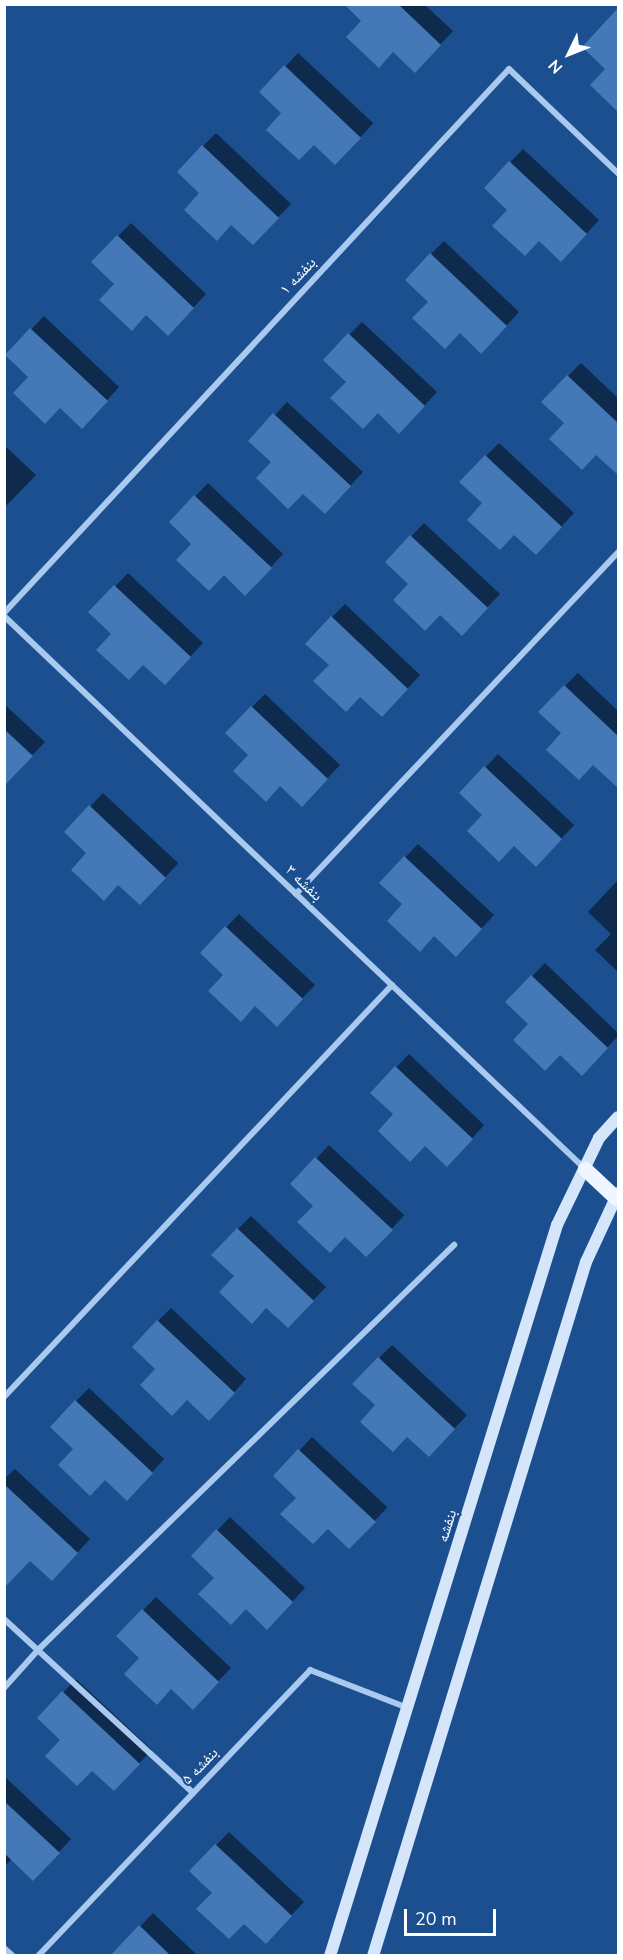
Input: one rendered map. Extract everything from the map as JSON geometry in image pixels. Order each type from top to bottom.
[{"type":"main road","points":[[585,1169],[617,1196]]},
{"type":"street","name":"بنفشه ۱","points":[[4,614],[509,69],[618,173]]},
{"type":"street","points":[[296,894],[618,552]]},
{"type":"street","name":"بنفشه ۳","points":[[4,614],[585,1169]]},
{"type":"street","points":[[4,1397],[392,985]]},
{"type":"street","name":"بنفشه","points":[[330,1956],[557,1225],[599,1138],[618,1117]]},
{"type":"street","points":[[373,1956],[586,1262],[617,1196]]},
{"type":"street","points":[[4,1688],[38,1650],[454,1245]]},
{"type":"street","points":[[4,1619],[193,1793]]},
{"type":"street","name":"بنفشه ۵","points":[[38,1956],[310,1670],[408,1708]]},
{"type":"street","points":[[4,1948],[13,1956]]},
{"type":"building","points":[[344,4],[398,4],[441,45],[415,73],[393,52],[379,68],[346,37],[361,21]]},
{"type":"building","points":[[618,8],[618,112],[590,85],[605,69],[582,47]]},
{"type":"building","points":[[284,65],[361,138],[335,165],[314,145],[299,160],[266,130],[281,113],[259,92]]},
{"type":"building","points":[[202,145],[279,218],[253,245],[231,225],[217,241],[184,210],[199,193],[177,172]]},
{"type":"building","points":[[509,161],[587,234],[561,262],[539,241],[525,256],[492,226],[507,210],[484,188]]},
{"type":"building","points":[[117,235],[194,308],[168,336],[146,315],[132,331],[99,300],[114,284],[91,262]]},
{"type":"building","points":[[430,253],[507,326],[481,354],[460,333],[445,349],[412,318],[428,302],[405,280]]},
{"type":"building","points":[[30,328],[108,401],[82,429],[60,408],[45,424],[13,393],[28,377],[5,355]]},
{"type":"building","points":[[348,333],[425,406],[399,434],[378,413],[363,429],[330,398],[346,382],[323,360]]},
{"type":"building","points":[[567,375],[618,423],[618,475],[596,455],[582,470],[549,439],[564,423],[541,402]]},
{"type":"building","points":[[273,413],[351,486],[325,514],[303,494],[288,509],[256,478],[271,462],[248,441]]},
{"type":"building","points":[[485,455],[562,527],[536,555],[514,535],[500,550],[467,520],[482,503],[459,482]]},
{"type":"building","points":[[194,495],[272,568],[245,596],[224,575],[209,591],[176,560],[191,544],[169,522]]},
{"type":"building","points":[[410,535],[488,608],[462,636],[440,615],[425,631],[393,600],[408,584],[385,562]]},
{"type":"building","points":[[114,585],[191,657],[165,685],[143,665],[129,680],[96,650],[111,634],[88,612]]},
{"type":"building","points":[[331,616],[408,689],[382,717],[360,697],[346,712],[313,681],[329,665],[305,644]]},
{"type":"building","points":[[564,685],[618,736],[618,788],[593,765],[579,780],[546,750],[561,733],[538,712]]},
{"type":"building","points":[[251,706],[328,779],[302,807],[280,786],[266,802],[233,771],[248,755],[225,733]]},
{"type":"building","points":[[4,729],[33,756],[4,786]]},
{"type":"building","points":[[484,766],[562,839],[536,867],[514,846],[499,862],[467,831],[482,815],[459,793]]},
{"type":"building","points":[[89,805],[166,878],[140,905],[118,885],[104,901],[71,870],[86,853],[64,832]]},
{"type":"building","points":[[404,856],[482,929],[456,957],[434,936],[420,952],[387,921],[402,904],[379,883]]},
{"type":"building","points":[[225,926],[303,999],[277,1027],[255,1006],[241,1022],[208,991],[223,975],[200,953]]},
{"type":"building","points":[[531,975],[608,1048],[582,1076],[560,1055],[545,1071],[513,1040],[528,1024],[505,1002]]},
{"type":"building","points":[[395,1066],[473,1139],[447,1167],[425,1146],[410,1162],[378,1131],[393,1114],[370,1093]]},
{"type":"building","points":[[315,1157],[393,1230],[366,1257],[345,1237],[330,1253],[297,1222],[313,1206],[290,1184]]},
{"type":"building","points":[[237,1228],[314,1301],[288,1328],[266,1308],[252,1324],[219,1292],[234,1276],[211,1255]]},
{"type":"building","points":[[157,1320],[235,1393],[209,1421],[187,1400],[172,1416],[140,1385],[155,1369],[132,1347]]},
{"type":"building","points":[[378,1357],[455,1429],[429,1457],[407,1437],[393,1452],[360,1422],[375,1405],[352,1384]]},
{"type":"building","points":[[75,1400],[153,1473],[127,1501],[105,1480],[90,1496],[58,1465],[73,1449],[50,1427]]},
{"type":"building","points":[[298,1449],[376,1522],[349,1549],[328,1529],[313,1544],[280,1514],[296,1498],[273,1476]]},
{"type":"building","points":[[4,1484],[78,1553],[52,1581],[30,1561],[4,1588]]},
{"type":"building","points":[[216,1529],[293,1602],[267,1630],[246,1609],[231,1625],[198,1594],[214,1578],[191,1556]]},
{"type":"building","points":[[142,1609],[219,1682],[193,1710],[171,1689],[157,1705],[124,1674],[139,1658],[116,1636]]},
{"type":"building","points":[[62,1691],[140,1764],[114,1791],[92,1771],[77,1786],[45,1756],[60,1740],[37,1718]]},
{"type":"building","points":[[4,1801],[60,1853],[33,1881],[4,1853]]},
{"type":"building","points":[[215,1844],[292,1916],[266,1944],[244,1924],[229,1939],[196,1909],[212,1893],[189,1871]]},
{"type":"building","points":[[139,1925],[171,1956],[110,1956]]}]
